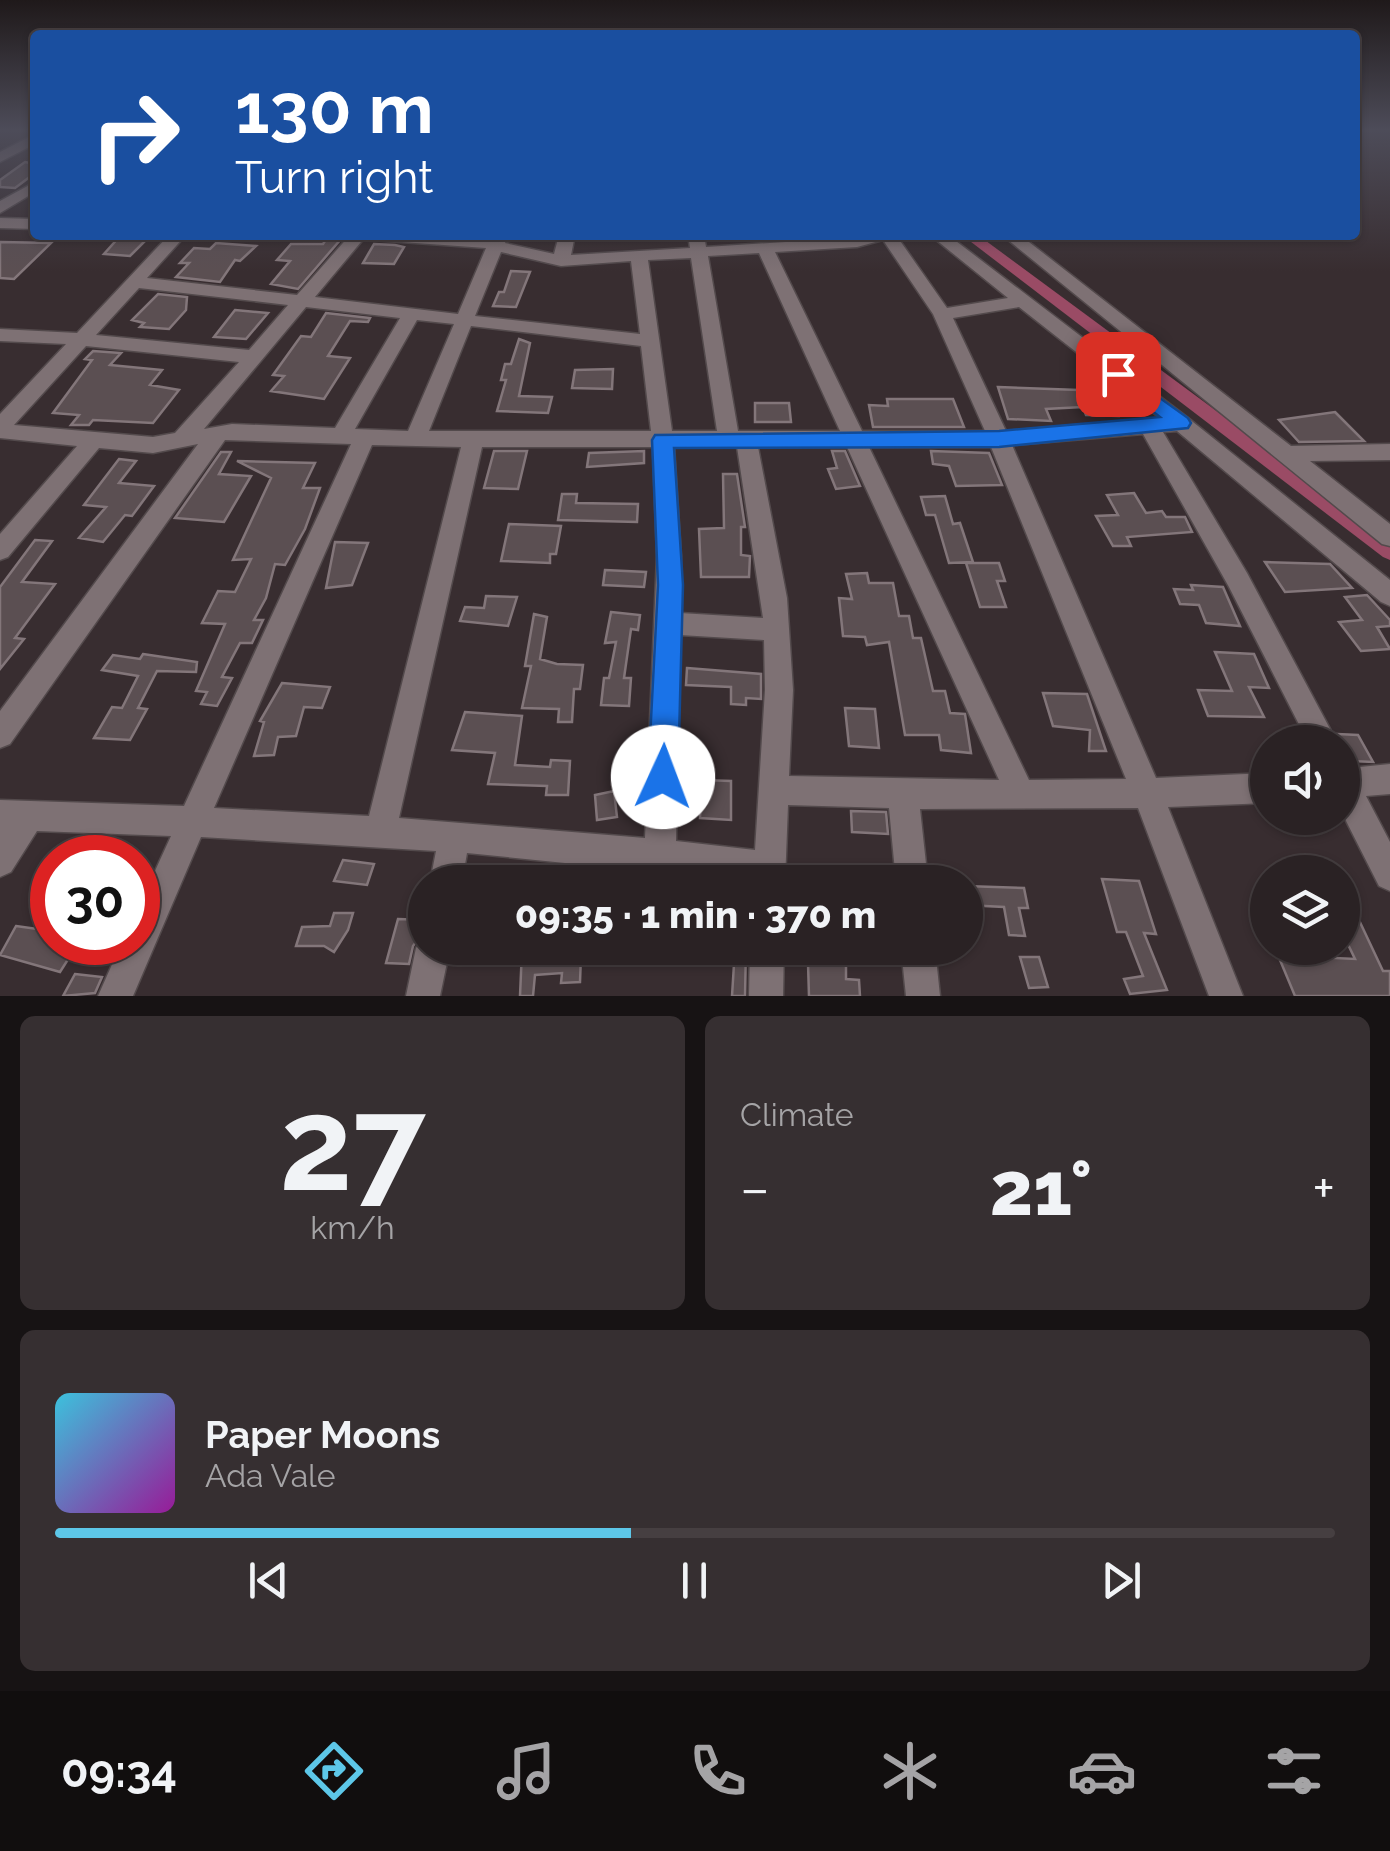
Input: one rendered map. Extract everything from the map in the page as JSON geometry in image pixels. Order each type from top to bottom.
[{"type":"street","points":[[0,208],[30,189]]},
{"type":"street","points":[[0,223],[30,224]]},
{"type":"street","points":[[173,240],[8,410],[0,429],[140,445],[218,432],[473,440],[999,439],[1180,423]]},
{"type":"street","points":[[180,441],[355,240]]},
{"type":"street","points":[[415,439],[499,240],[561,261],[639,257],[698,244],[865,240]]},
{"type":"street","points":[[561,261],[566,240]]},
{"type":"street","points":[[890,240],[942,314],[999,439],[1148,795],[1226,996]]},
{"type":"street","points":[[944,240],[1180,423],[1390,595]]},
{"type":"street","points":[[1016,240],[1390,537]]},
{"type":"street","points":[[698,244],[737,440],[775,598],[771,865]]},
{"type":"street","points":[[758,244],[856,437],[1021,796]]},
{"type":"street","points":[[639,257],[663,440],[670,623],[660,854]]},
{"type":"street","points":[[133,282],[647,341]]},
{"type":"street","points":[[942,314],[1023,302]]},
{"type":"street","points":[[115,996],[354,435],[411,314]]},
{"type":"street","points":[[0,335],[252,357]]},
{"type":"street","points":[[1149,426],[1238,580],[1314,725]]},
{"type":"street","points":[[0,734],[218,432]]},
{"type":"street","points":[[380,833],[473,440]]},
{"type":"street","points":[[0,550],[92,442]]},
{"type":"street","points":[[1286,454],[1390,452]]},
{"type":"street","points":[[670,623],[777,630]]},
{"type":"street","points":[[1360,781],[1390,778]]},
{"type":"street","points":[[774,790],[1021,796],[1250,789]]},
{"type":"street","points":[[903,795],[910,865]]},
{"type":"street","points":[[0,861],[15,816],[380,833],[660,854],[715,865]]},
{"type":"street","points":[[1360,816],[1390,874]]},
{"type":"street","points":[[449,865],[454,840]]},
{"type":"street","points":[[423,996],[429,965]]},
{"type":"street","points":[[766,996],[767,965]]},
{"type":"street","points":[[920,965],[923,996]]},
{"type":"building","points":[[29,177],[15,188],[0,187],[0,180]]},
{"type":"building","points":[[117,240],[146,240],[130,256],[104,254]]},
{"type":"building","points":[[326,240],[340,240],[298,289],[271,284],[290,261],[277,260],[291,244],[323,244]]},
{"type":"building","points":[[0,242],[51,243],[14,279],[0,278]]},
{"type":"building","points":[[216,243],[256,246],[240,261],[235,260],[220,282],[176,277],[189,263],[180,263],[194,248],[210,249]]},
{"type":"building","points":[[374,244],[404,247],[394,264],[363,263]]},
{"type":"building","points":[[511,271],[530,272],[516,307],[493,306],[499,292],[504,292]]},
{"type":"building","points":[[158,294],[187,297],[186,310],[169,329],[140,327],[144,323],[132,320]]},
{"type":"building","points":[[235,310],[268,313],[246,339],[214,337]]},
{"type":"building","points":[[326,313],[370,318],[368,322],[350,321],[328,356],[350,358],[324,399],[271,391],[284,376],[273,375],[301,336],[311,337]]},
{"type":"building","points":[[519,339],[530,343],[519,396],[552,397],[548,413],[497,411],[506,380],[501,380],[505,364],[511,364]]},
{"type":"building","points":[[93,351],[121,353],[110,365],[162,370],[150,385],[179,390],[153,423],[93,420],[89,425],[71,425],[79,415],[53,413],[92,360],[85,359]]},
{"type":"building","points":[[613,369],[612,389],[572,388],[575,370]]},
{"type":"building","points":[[998,387],[1107,391],[1118,416],[1086,415],[1083,407],[1046,409],[1051,421],[1008,419]]},
{"type":"building","points":[[887,399],[953,399],[964,427],[873,427],[869,405],[888,406]]},
{"type":"building","points":[[755,403],[789,403],[791,422],[755,422]]},
{"type":"building","points":[[1335,412],[1364,441],[1299,442],[1279,420]]},
{"type":"building","points":[[494,451],[527,451],[518,489],[484,488]]},
{"type":"building","points":[[644,451],[644,463],[587,467],[589,453]]},
{"type":"building","points":[[832,451],[845,451],[860,486],[836,489],[828,469],[837,468]]},
{"type":"building","points":[[931,451],[989,453],[1002,485],[956,486],[949,466],[933,464]]},
{"type":"building","points":[[221,452],[231,452],[219,474],[251,476],[224,522],[175,518]]},
{"type":"building","points":[[119,459],[136,461],[119,483],[154,486],[132,516],[125,515],[103,542],[79,538],[106,507],[84,505]]},
{"type":"building","points":[[237,461],[315,463],[303,488],[320,488],[305,529],[285,565],[275,564],[266,598],[254,620],[263,620],[252,643],[240,643],[222,677],[232,678],[217,706],[201,704],[207,692],[196,691],[225,624],[202,623],[218,591],[235,592],[251,559],[233,560],[271,478]]},
{"type":"building","points":[[723,474],[737,474],[745,527],[741,527],[741,555],[750,556],[749,577],[701,577],[699,529],[724,528]]},
{"type":"building","points":[[1134,493],[1146,513],[1162,511],[1166,517],[1185,517],[1192,532],[1127,537],[1131,546],[1113,546],[1096,516],[1118,515],[1107,495]]},
{"type":"building","points":[[562,494],[577,494],[576,503],[638,504],[637,522],[558,520]]},
{"type":"building","points":[[945,496],[953,524],[960,523],[973,562],[949,563],[935,515],[926,515],[921,497]]},
{"type":"building","points":[[509,524],[561,526],[556,554],[550,554],[550,563],[501,561]]},
{"type":"building","points":[[35,540],[52,541],[22,582],[55,584],[15,638],[24,639],[0,669],[0,587]]},
{"type":"building","points":[[335,542],[368,543],[352,585],[326,588]]},
{"type":"building","points":[[1265,562],[1330,564],[1352,588],[1285,592]]},
{"type":"building","points":[[966,563],[999,563],[1005,581],[997,581],[1006,607],[980,607]]},
{"type":"building","points":[[605,570],[646,572],[644,587],[603,585]]},
{"type":"building","points":[[867,573],[869,583],[893,583],[899,616],[909,616],[913,638],[921,638],[933,691],[945,691],[950,713],[965,714],[971,753],[941,750],[939,735],[905,735],[889,642],[867,645],[865,637],[843,636],[839,598],[852,599],[846,574]]},
{"type":"building","points":[[1191,585],[1223,587],[1240,626],[1206,623],[1199,605],[1180,604],[1174,589],[1193,590]]},
{"type":"building","points":[[1367,595],[1390,620],[1390,626],[1377,627],[1390,649],[1361,651],[1339,622],[1362,620],[1345,597]]},
{"type":"building","points":[[486,596],[517,597],[508,626],[460,621],[465,607],[484,608]]},
{"type":"building","points":[[611,612],[640,615],[638,630],[631,629],[624,678],[631,678],[629,706],[601,705],[604,678],[609,678],[616,642],[605,643]]},
{"type":"building","points":[[534,614],[547,617],[540,659],[583,665],[580,689],[574,689],[572,722],[558,722],[559,709],[522,708],[531,666],[525,666]]},
{"type":"building","points":[[1215,652],[1254,654],[1269,688],[1249,687],[1264,717],[1208,716],[1198,690],[1232,691]]},
{"type":"building","points":[[143,654],[197,662],[196,672],[157,671],[138,708],[147,709],[130,740],[94,738],[112,707],[122,708],[138,676],[102,670],[113,655],[140,659]]},
{"type":"building","points":[[687,668],[761,674],[761,699],[746,698],[746,705],[731,704],[731,687],[686,685]]},
{"type":"building","points":[[282,683],[330,687],[322,708],[304,707],[296,736],[278,737],[274,755],[254,756],[264,722],[260,721]]},
{"type":"building","points":[[1043,693],[1087,694],[1106,751],[1089,751],[1090,730],[1053,726]]},
{"type":"building","points":[[845,708],[875,709],[879,748],[849,746]]},
{"type":"building","points":[[465,712],[522,716],[515,765],[550,767],[551,760],[570,761],[568,795],[546,795],[547,786],[488,784],[495,753],[452,750]]},
{"type":"building","points":[[1360,739],[1373,762],[1360,761]]},
{"type":"building","points":[[702,780],[731,781],[731,820],[700,818]]},
{"type":"building","points":[[614,791],[617,817],[597,820],[595,795]]},
{"type":"building","points":[[851,811],[886,812],[888,834],[852,832]]},
{"type":"building","points":[[343,860],[374,864],[367,885],[334,881]]},
{"type":"building","points":[[1102,879],[1139,881],[1156,934],[1144,933],[1167,990],[1130,994],[1124,979],[1143,976],[1126,932],[1117,932]]},
{"type":"building","points":[[983,887],[1024,888],[1028,908],[1019,908],[1025,936],[1009,935],[1004,907],[983,906]]},
{"type":"building","points":[[334,913],[353,913],[334,952],[324,946],[296,946],[302,927],[330,926]]},
{"type":"building","points":[[398,919],[408,919],[408,964],[386,963]]},
{"type":"building","points":[[1360,922],[1383,971],[1390,971],[1390,996],[1295,996],[1282,965],[1360,965]]},
{"type":"building","points":[[16,926],[30,928],[30,964],[0,955]]},
{"type":"building","points":[[1020,957],[1039,957],[1048,987],[1029,988]]},
{"type":"building","points":[[35,965],[64,965],[60,972]]},
{"type":"building","points":[[521,965],[581,965],[580,982],[561,983],[562,973],[535,975],[533,996],[520,996]]},
{"type":"building","points":[[734,965],[746,965],[745,996],[732,996]]},
{"type":"building","points":[[808,965],[846,965],[846,979],[859,980],[860,996],[809,996]]},
{"type":"building","points":[[75,974],[102,977],[95,993],[63,996]]},
{"type":"waterway","points":[[976,240],[1390,551]]},
{"type":"route","points":[[663,777],[670,585],[663,440],[999,439],[1180,423],[1118,374]]}]
